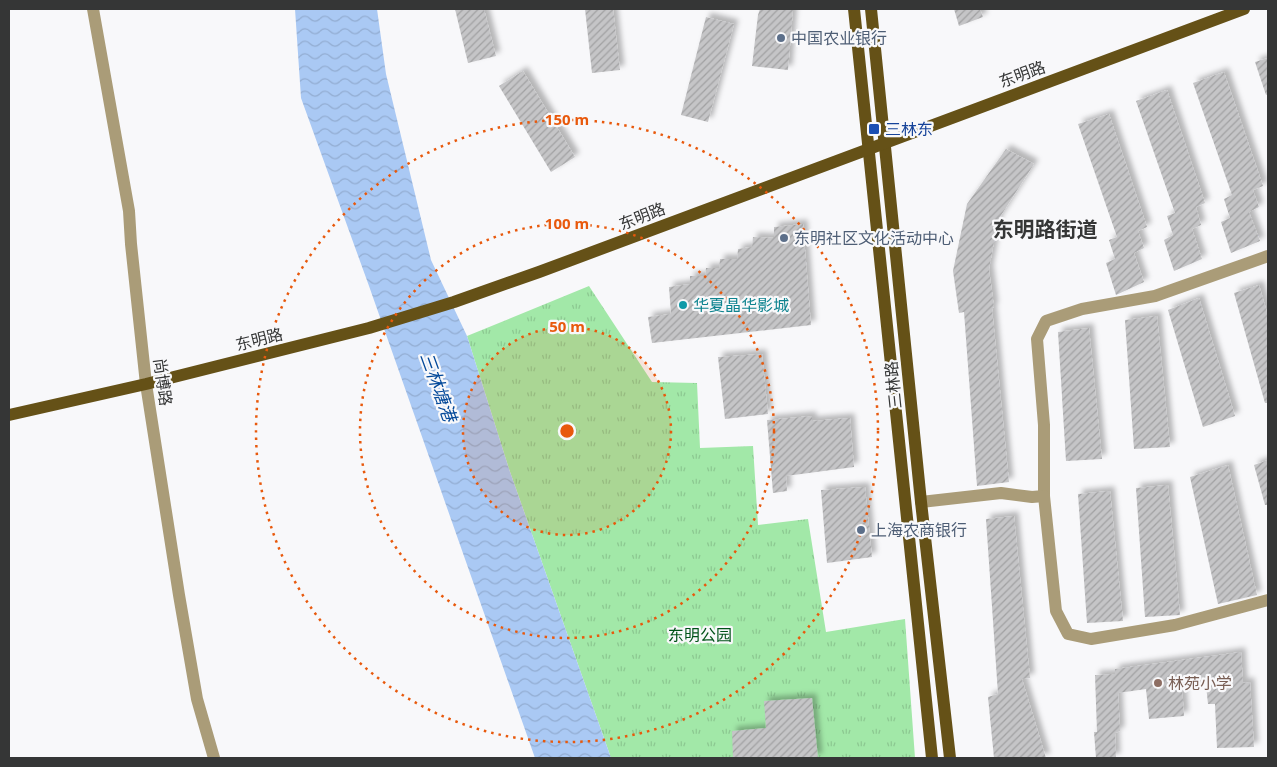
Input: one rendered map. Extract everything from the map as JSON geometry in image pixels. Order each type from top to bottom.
[{"type":"main road","name":"三林路","points":[[854,9],[932,758]]},
{"type":"main road","name":"三林路","points":[[871,9],[921,502],[950,758]]},
{"type":"main road","name":"东明路","points":[[9,415],[146,384],[369,328],[454,302],[548,269],[1244,9]]},
{"type":"street","name":"尚博路","points":[[93,9],[129,211],[146,384],[179,594],[197,699],[214,758]]},
{"type":"street","points":[[1268,256],[1155,296],[1082,309],[1046,321],[1037,338],[1044,425],[1044,496],[1056,611],[1068,634],[1091,639],[1175,624],[1268,600]]},
{"type":"street","points":[[921,502],[1001,493],[1032,497],[1044,496]]},
{"type":"green space","name":"东明公园","points":[[589,286],[652,382],[697,383],[700,448],[753,446],[758,525],[808,519],[826,632],[905,619],[915,758],[611,758],[509,469],[467,336]]},
{"type":"water","name":"三林塘港","points":[[295,9],[377,9],[386,74],[431,260],[467,336],[509,469],[611,758],[535,758],[301,98]]},
{"type":"building","points":[[455,9],[484,9],[496,56],[468,63]]},
{"type":"building","points":[[585,9],[613,9],[620,70],[592,73]]},
{"type":"building","points":[[760,9],[793,9],[788,70],[752,66]]},
{"type":"building","points":[[954,9],[980,9],[983,17],[959,26]]},
{"type":"building","points":[[706,17],[734,24],[708,122],[681,115]]},
{"type":"building","points":[[1268,58],[1268,94],[1266,95],[1255,62]]},
{"type":"building","points":[[523,71],[575,157],[551,172],[499,86]]},
{"type":"building","points":[[1224,72],[1263,186],[1253,190],[1259,207],[1249,212],[1260,241],[1231,253],[1221,222],[1230,218],[1224,199],[1232,195],[1193,83]]},
{"type":"building","points":[[1167,90],[1205,203],[1196,207],[1201,225],[1192,229],[1202,259],[1174,271],[1164,240],[1173,235],[1167,216],[1175,213],[1136,101]]},
{"type":"building","points":[[1109,114],[1147,227],[1138,231],[1144,248],[1134,253],[1144,282],[1116,295],[1106,263],[1115,259],[1109,240],[1117,237],[1078,124]]},
{"type":"building","points":[[1006,149],[1034,164],[998,220],[989,269],[1009,482],[977,486],[964,312],[959,313],[953,271],[967,204]]},
{"type":"building","points":[[803,224],[811,325],[652,343],[648,317],[671,314],[669,287],[690,284],[690,276],[705,276],[706,268],[719,268],[720,259],[737,259],[738,249],[752,247],[753,237],[774,238],[774,227]]},
{"type":"building","points":[[1259,285],[1268,316],[1268,403],[1265,403],[1234,293]]},
{"type":"building","points":[[1199,298],[1235,416],[1203,427],[1168,310]]},
{"type":"building","points":[[1157,316],[1170,447],[1134,449],[1125,320]]},
{"type":"building","points":[[1089,328],[1102,459],[1066,461],[1058,332]]},
{"type":"building","points":[[762,354],[768,414],[725,419],[718,357]]},
{"type":"building","points":[[812,416],[812,421],[850,418],[854,467],[786,476],[787,491],[773,493],[767,420]]},
{"type":"building","points":[[1268,460],[1268,505],[1265,505],[1254,465]]},
{"type":"building","points":[[1228,465],[1257,595],[1218,604],[1190,477]]},
{"type":"building","points":[[1168,485],[1180,615],[1145,617],[1136,488]]},
{"type":"building","points":[[865,487],[872,557],[827,563],[821,490]]},
{"type":"building","points":[[1110,491],[1123,621],[1087,623],[1078,494]]},
{"type":"building","points":[[1014,516],[1030,678],[1022,679],[1046,758],[994,758],[988,697],[998,694],[986,519]]},
{"type":"building","points":[[1241,652],[1243,683],[1250,682],[1254,747],[1217,748],[1215,704],[1208,704],[1206,685],[1182,687],[1184,716],[1149,719],[1146,689],[1118,693],[1120,731],[1115,733],[1116,758],[1096,758],[1094,732],[1097,732],[1095,675],[1115,674],[1115,669]]},
{"type":"building","points":[[812,698],[818,758],[733,758],[732,731],[766,728],[764,701]]},
{"type":"place","name":"中国农业银行","points":[[781,38]]},
{"type":"place","name":"三林东","points":[[874,129]]},
{"type":"place","name":"东明社区文化活动中心","points":[[784,238]]},
{"type":"place","name":"华夏晶华影城","points":[[683,305]]},
{"type":"place","name":"上海农商银行","points":[[861,530]]},
{"type":"place","name":"林苑小学","points":[[1158,683]]},
{"type":"district","name":"东明路街道","points":[[1045,230]]}]
